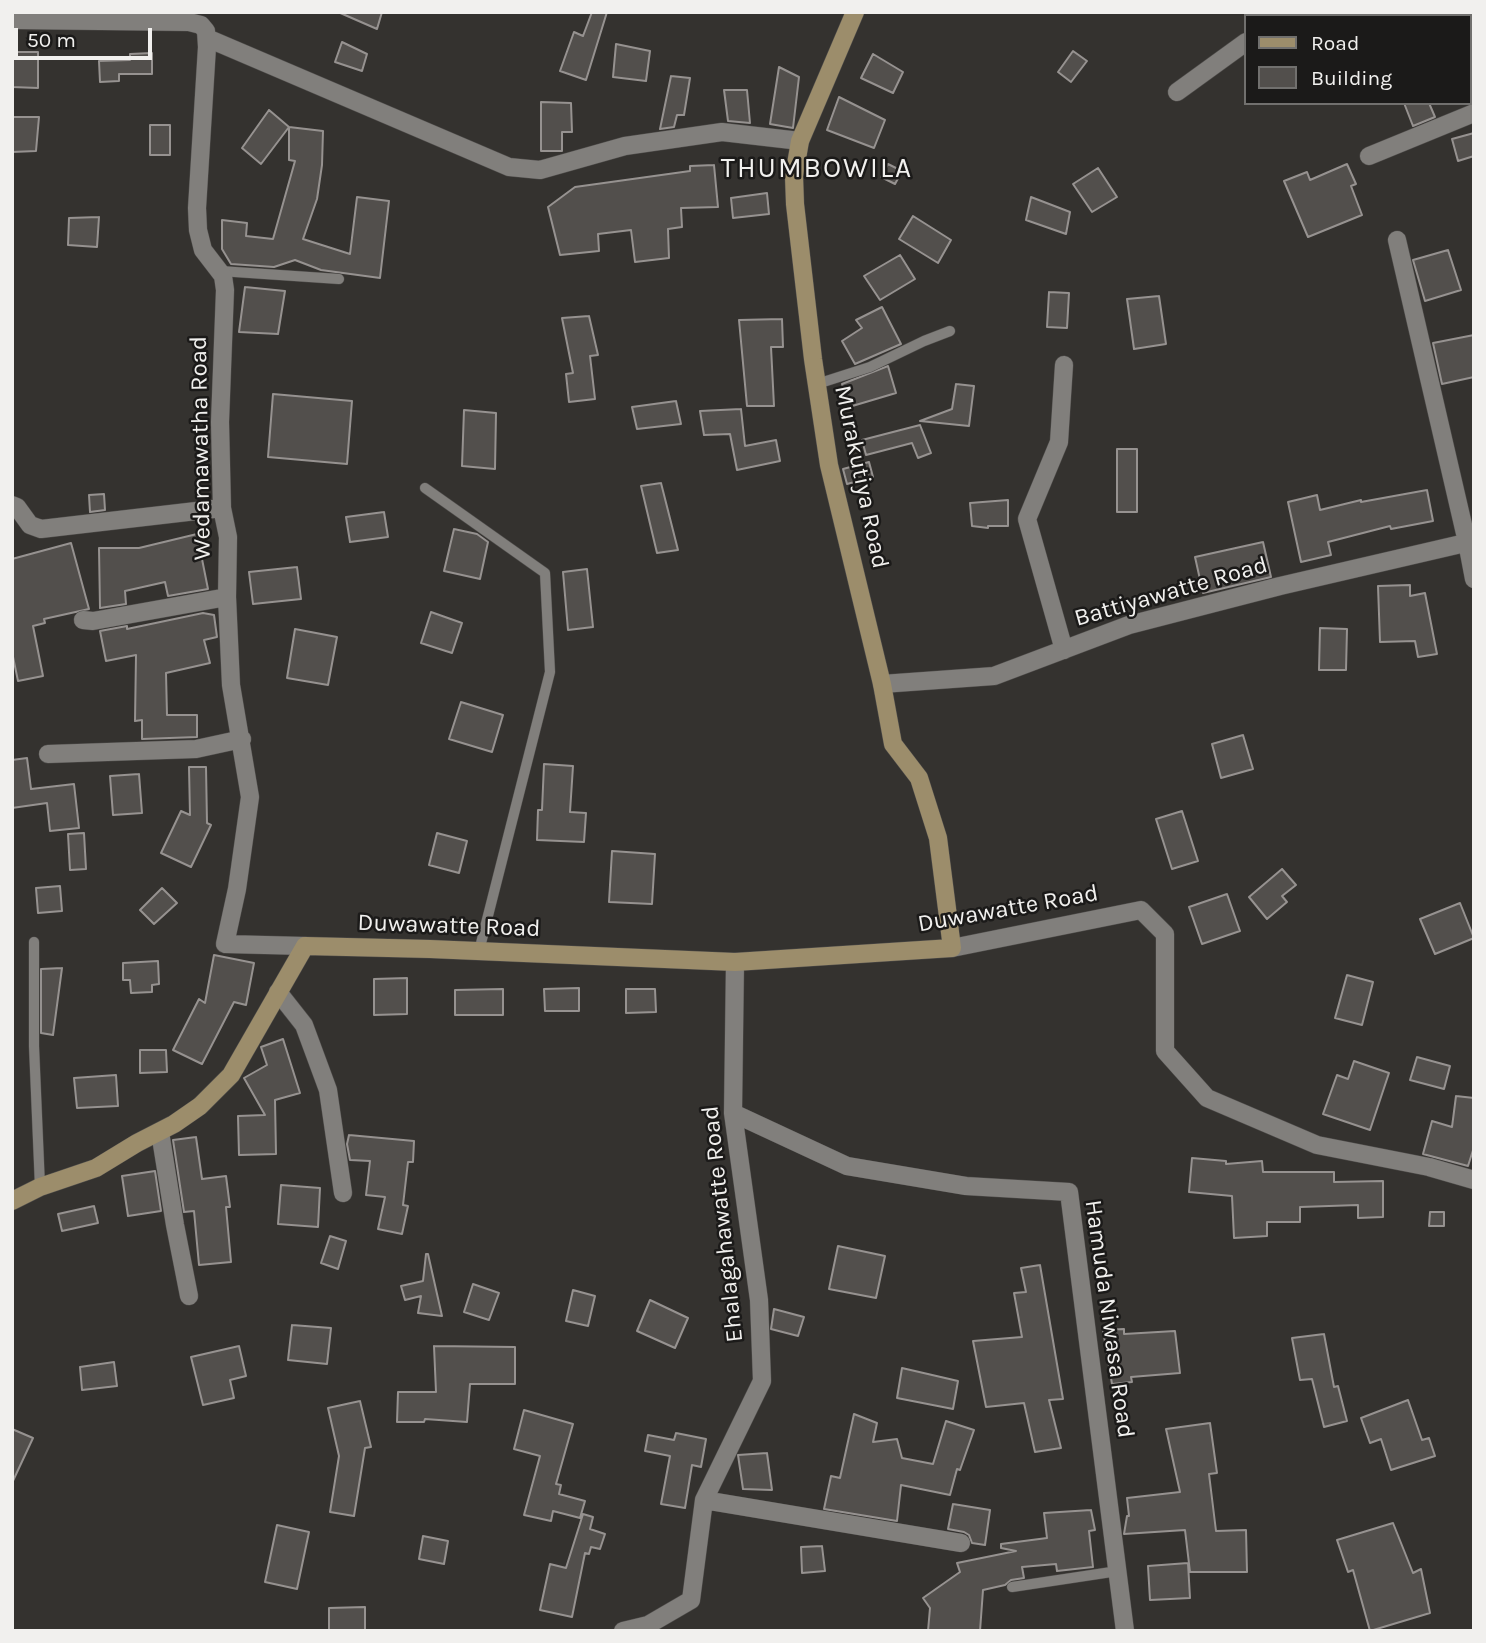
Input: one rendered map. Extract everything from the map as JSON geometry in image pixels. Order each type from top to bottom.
[{"type":"street","name":"Murakutiya Road","points":[[855,12],[800,141],[794,176],[794,204],[829,465],[882,684],[893,744],[919,778],[938,838],[952,948]]},
{"type":"street","points":[[17,17],[189,22],[201,25],[207,38],[509,167],[540,170],[625,146],[722,132],[800,141]]},
{"type":"street","name":"Wedamawatha Road","points":[[207,38],[198,230],[203,250],[223,276],[225,290],[220,422],[222,508],[228,537],[227,597],[231,685],[250,797],[237,889],[225,944],[305,946]]},
{"type":"street","points":[[1177,92],[1244,43]]},
{"type":"street","points":[[1368,156],[1474,114]]},
{"type":"street","points":[[1396,240],[1471,542],[1474,579]]},
{"type":"street","points":[[1063,650],[1027,519],[1059,442],[1064,365]]},
{"type":"street","points":[[12,505],[17,507],[30,525],[41,529],[222,508]]},
{"type":"street","name":"Battiyawatte Road","points":[[882,684],[995,676],[1129,625],[1280,586],[1471,542]]},
{"type":"street","points":[[83,620],[93,621],[227,597]]},
{"type":"street","points":[[48,754],[196,749],[242,739]]},
{"type":"street","name":"Duwawatte Road","points":[[305,946],[735,962],[952,948],[1141,909],[1166,934],[1164,1051],[1207,1098],[1317,1145],[1429,1167],[1474,1180]]},
{"type":"street","points":[[12,1201],[40,1186],[96,1168],[200,1106],[231,1075],[305,946]]},
{"type":"street","name":"Ehalagahawatte Road","points":[[623,1631],[648,1625],[691,1600],[704,1500],[762,1381],[759,1300],[733,1113],[735,962]]},
{"type":"street","points":[[278,992],[304,1025],[328,1090],[343,1193]]},
{"type":"street","name":"Hamuda Niwasa Road","points":[[733,1113],[847,1166],[966,1185],[1069,1192],[1125,1631]]},
{"type":"street","points":[[160,1132],[189,1296]]},
{"type":"street","points":[[704,1500],[961,1543]]},
{"type":"lane","points":[[219,271],[339,279]]},
{"type":"lane","points":[[817,384],[870,368],[950,331]]},
{"type":"lane","points":[[425,488],[545,573],[550,672],[479,951]]},
{"type":"lane","points":[[34,942],[34,1046],[40,1186]]},
{"type":"lane","points":[[1012,1587],[1118,1571]]},
{"type":"building","points":[[338,12],[382,12],[377,29]]},
{"type":"building","points":[[592,12],[607,12],[586,80],[560,71],[574,32],[583,36]]},
{"type":"building","points":[[342,42],[367,54],[362,71],[335,62]]},
{"type":"building","points":[[616,44],[650,51],[646,81],[613,77]]},
{"type":"building","points":[[1073,51],[1087,61],[1071,82],[1058,72]]},
{"type":"building","points":[[12,52],[38,52],[38,88],[12,87]]},
{"type":"building","points":[[152,53],[152,74],[119,74],[119,81],[100,82],[99,61],[130,60],[130,54]]},
{"type":"building","points":[[873,54],[903,72],[893,93],[861,78]]},
{"type":"building","points":[[779,67],[799,77],[793,128],[770,124]]},
{"type":"building","points":[[671,76],[690,78],[684,115],[677,115],[674,127],[660,129]]},
{"type":"building","points":[[724,90],[747,90],[750,123],[728,121]]},
{"type":"building","points":[[839,97],[885,120],[874,148],[827,130]]},
{"type":"building","points":[[541,102],[571,103],[572,132],[562,132],[562,151],[541,151]]},
{"type":"building","points":[[1405,105],[1430,105],[1435,117],[1413,126]]},
{"type":"building","points":[[269,110],[289,127],[261,164],[242,148]]},
{"type":"building","points":[[12,117],[39,117],[36,151],[12,152]]},
{"type":"building","points":[[150,125],[170,125],[170,155],[150,155]]},
{"type":"building","points":[[289,127],[323,131],[317,199],[303,239],[350,254],[357,197],[389,201],[380,278],[321,270],[295,260],[274,267],[231,264],[222,249],[222,220],[247,223],[246,236],[273,239],[295,161],[289,160]]},
{"type":"building","points":[[1474,133],[1474,156],[1458,161],[1452,139]]},
{"type":"building","points":[[888,164],[902,171],[895,184],[881,177]]},
{"type":"building","points":[[1347,164],[1356,184],[1351,186],[1362,215],[1308,237],[1284,181],[1307,172],[1310,180]]},
{"type":"building","points":[[714,165],[718,207],[681,208],[682,227],[668,229],[669,258],[635,262],[631,230],[598,234],[599,251],[560,255],[548,207],[575,187],[690,171],[690,166]]},
{"type":"building","points":[[1098,168],[1117,197],[1092,212],[1073,184]]},
{"type":"building","points":[[767,193],[769,214],[733,218],[731,198]]},
{"type":"building","points":[[1031,197],[1070,212],[1066,234],[1026,220]]},
{"type":"building","points":[[913,216],[951,240],[938,263],[899,239]]},
{"type":"building","points":[[99,217],[97,247],[68,245],[69,218]]},
{"type":"building","points":[[1448,250],[1461,290],[1425,301],[1413,260]]},
{"type":"building","points":[[900,255],[915,279],[880,300],[864,276]]},
{"type":"building","points":[[245,287],[285,291],[278,334],[239,332]]},
{"type":"building","points":[[1049,292],[1069,293],[1067,328],[1047,327]]},
{"type":"building","points":[[1159,296],[1166,344],[1134,349],[1127,299]]},
{"type":"building","points":[[882,307],[901,344],[855,364],[842,341],[862,328],[856,320]]},
{"type":"building","points":[[589,316],[598,355],[590,356],[595,399],[569,402],[566,374],[573,373],[562,318]]},
{"type":"building","points":[[782,319],[783,347],[771,347],[774,406],[747,406],[739,320]]},
{"type":"building","points":[[1474,335],[1474,377],[1442,384],[1433,343]]},
{"type":"building","points":[[888,366],[896,393],[849,407],[842,384]]},
{"type":"building","points":[[956,384],[974,386],[969,426],[920,421],[952,409]]},
{"type":"building","points":[[273,394],[352,401],[347,464],[268,457]]},
{"type":"building","points":[[676,401],[681,424],[637,429],[632,407]]},
{"type":"building","points":[[741,409],[745,446],[776,440],[780,461],[737,470],[730,434],[704,435],[700,411]]},
{"type":"building","points":[[464,410],[496,413],[495,469],[462,466]]},
{"type":"building","points":[[920,425],[931,453],[918,458],[912,443],[866,455],[862,440]]},
{"type":"building","points":[[1117,449],[1137,449],[1137,512],[1117,512]]},
{"type":"building","points":[[869,462],[873,477],[847,484],[843,469]]},
{"type":"building","points":[[661,483],[678,550],[657,553],[641,486]]},
{"type":"building","points":[[1427,490],[1433,521],[1391,529],[1390,526],[1328,542],[1331,555],[1301,562],[1288,502],[1317,495],[1320,510],[1361,500]]},
{"type":"building","points":[[104,494],[105,510],[90,512],[89,495]]},
{"type":"building","points":[[1008,500],[1008,526],[972,526],[970,503]]},
{"type":"building","points":[[384,512],[388,537],[350,542],[346,517]]},
{"type":"building","points":[[454,529],[477,534],[488,542],[480,579],[444,571]]},
{"type":"building","points":[[197,534],[208,589],[168,596],[165,582],[125,591],[126,604],[100,608],[99,548],[139,548]]},
{"type":"building","points":[[1263,542],[1271,577],[1203,593],[1195,557]]},
{"type":"building","points":[[71,543],[89,609],[44,619],[45,623],[33,626],[43,676],[18,681],[12,652],[12,559]]},
{"type":"building","points":[[297,567],[301,599],[253,604],[249,572]]},
{"type":"building","points":[[587,569],[593,627],[568,630],[563,572]]},
{"type":"building","points":[[1410,585],[1410,596],[1425,593],[1437,654],[1418,657],[1415,641],[1380,642],[1378,586]]},
{"type":"building","points":[[431,612],[462,623],[452,653],[421,643]]},
{"type":"building","points":[[203,613],[214,615],[217,637],[204,640],[210,663],[166,673],[167,715],[197,715],[197,737],[142,739],[142,720],[135,721],[136,655],[106,661],[100,631],[127,626],[127,629]]},
{"type":"building","points":[[1320,628],[1347,629],[1346,670],[1319,670]]},
{"type":"building","points":[[295,629],[337,637],[328,685],[287,678]]},
{"type":"building","points":[[461,702],[503,715],[492,752],[449,739]]},
{"type":"building","points":[[1243,735],[1253,769],[1221,778],[1212,744]]},
{"type":"building","points":[[27,758],[31,789],[74,784],[79,828],[50,831],[47,803],[12,808],[12,760]]},
{"type":"building","points":[[544,764],[573,766],[570,812],[586,813],[584,842],[537,840],[538,810],[542,810]]},
{"type":"building","points":[[189,767],[206,767],[207,823],[211,825],[191,867],[161,853],[181,811],[190,815]]},
{"type":"building","points":[[139,774],[142,813],[113,815],[110,776]]},
{"type":"building","points":[[1182,811],[1198,861],[1172,869],[1156,819]]},
{"type":"building","points":[[84,833],[86,869],[70,870],[68,834]]},
{"type":"building","points":[[437,833],[467,841],[459,873],[429,865]]},
{"type":"building","points":[[612,851],[655,854],[652,904],[609,902]]},
{"type":"building","points":[[1282,869],[1296,885],[1282,896],[1287,902],[1267,919],[1249,897]]},
{"type":"building","points":[[60,886],[62,911],[38,913],[36,888]]},
{"type":"building","points":[[162,888],[177,903],[154,924],[140,910]]},
{"type":"building","points":[[1227,894],[1240,931],[1202,944],[1189,907]]},
{"type":"building","points":[[1460,903],[1474,938],[1435,954],[1420,919]]},
{"type":"building","points":[[214,955],[254,963],[246,1005],[234,1002],[202,1064],[173,1050],[199,999],[205,1003]]},
{"type":"building","points":[[158,961],[159,984],[152,985],[152,992],[131,993],[130,980],[123,980],[123,963]]},
{"type":"building","points":[[62,968],[53,1035],[41,1033],[41,969]]},
{"type":"building","points":[[1347,975],[1373,982],[1362,1025],[1335,1018]]},
{"type":"building","points":[[407,978],[407,1014],[374,1015],[374,979]]},
{"type":"building","points":[[579,988],[579,1011],[545,1011],[544,989]]},
{"type":"building","points":[[503,989],[503,1015],[455,1015],[455,990]]},
{"type":"building","points":[[626,989],[655,989],[656,1012],[626,1013]]},
{"type":"building","points":[[283,1039],[300,1093],[275,1100],[276,1154],[239,1155],[238,1116],[265,1115],[244,1078],[267,1065],[261,1047]]},
{"type":"building","points":[[140,1050],[166,1050],[167,1072],[140,1073]]},
{"type":"building","points":[[1417,1057],[1450,1066],[1444,1089],[1410,1080]]},
{"type":"building","points":[[1354,1061],[1389,1073],[1370,1130],[1323,1114],[1337,1075],[1348,1079]]},
{"type":"building","points":[[116,1075],[118,1106],[77,1108],[74,1078]]},
{"type":"building","points":[[1456,1096],[1474,1098],[1474,1147],[1468,1166],[1423,1154],[1432,1121],[1452,1127]]},
{"type":"building","points":[[349,1135],[414,1141],[413,1162],[408,1162],[403,1205],[408,1206],[402,1234],[378,1229],[385,1197],[366,1195],[370,1161],[350,1160],[347,1144]]},
{"type":"building","points":[[196,1137],[202,1179],[226,1176],[230,1207],[226,1207],[231,1262],[199,1265],[194,1211],[184,1212],[173,1140]]},
{"type":"building","points":[[1192,1158],[1226,1161],[1226,1164],[1262,1161],[1263,1172],[1334,1172],[1334,1182],[1383,1181],[1383,1217],[1358,1218],[1358,1205],[1300,1207],[1300,1222],[1267,1222],[1267,1236],[1234,1238],[1232,1196],[1189,1192]]},
{"type":"building","points":[[155,1171],[161,1211],[128,1216],[122,1176]]},
{"type":"building","points":[[281,1185],[320,1188],[318,1227],[278,1224]]},
{"type":"building","points":[[94,1206],[98,1223],[62,1231],[58,1214]]},
{"type":"building","points":[[1430,1212],[1444,1212],[1444,1226],[1429,1226]]},
{"type":"building","points":[[330,1236],[346,1241],[338,1269],[321,1263]]},
{"type":"building","points":[[838,1246],[885,1256],[876,1298],[829,1289]]},
{"type":"building","points":[[426,1254],[442,1316],[418,1313],[421,1296],[405,1300],[401,1286],[423,1281]]},
{"type":"building","points":[[1040,1265],[1063,1399],[1049,1400],[1061,1448],[1035,1452],[1024,1403],[986,1407],[973,1341],[1022,1337],[1014,1293],[1026,1292],[1021,1268]]},
{"type":"building","points":[[473,1284],[499,1293],[489,1320],[464,1312]]},
{"type":"building","points":[[573,1290],[595,1296],[588,1326],[566,1321]]},
{"type":"building","points":[[650,1300],[688,1318],[675,1348],[637,1331]]},
{"type":"building","points":[[774,1309],[804,1317],[798,1336],[771,1329]]},
{"type":"building","points":[[292,1325],[331,1328],[327,1364],[288,1360]]},
{"type":"building","points":[[1124,1329],[1124,1334],[1175,1331],[1180,1373],[1131,1377],[1132,1382],[1112,1384],[1103,1330]]},
{"type":"building","points":[[1324,1334],[1334,1387],[1338,1386],[1347,1421],[1324,1427],[1312,1379],[1300,1380],[1292,1338]]},
{"type":"building","points":[[239,1346],[246,1376],[230,1380],[234,1398],[203,1405],[191,1357]]},
{"type":"building","points":[[434,1346],[515,1347],[515,1384],[470,1384],[467,1422],[425,1419],[424,1422],[397,1422],[398,1392],[436,1392]]},
{"type":"building","points":[[114,1362],[117,1386],[82,1390],[80,1367]]},
{"type":"building","points":[[902,1368],[958,1381],[953,1409],[897,1398]]},
{"type":"building","points":[[1408,1400],[1422,1440],[1429,1438],[1435,1456],[1391,1470],[1381,1439],[1370,1443],[1361,1418]]},
{"type":"building","points":[[360,1401],[371,1447],[365,1448],[354,1516],[330,1512],[339,1456],[328,1408]]},
{"type":"building","points":[[524,1410],[573,1424],[556,1484],[561,1485],[559,1494],[585,1501],[580,1518],[553,1511],[551,1521],[524,1515],[540,1456],[514,1449]]},
{"type":"building","points":[[854,1414],[877,1423],[873,1442],[897,1439],[902,1458],[933,1464],[946,1421],[974,1430],[960,1470],[957,1469],[950,1495],[901,1485],[897,1521],[824,1509],[831,1476],[840,1478]]},
{"type":"building","points":[[1210,1423],[1217,1473],[1209,1474],[1216,1531],[1246,1530],[1247,1572],[1190,1572],[1185,1530],[1124,1534],[1129,1516],[1127,1498],[1180,1492],[1166,1429]]},
{"type":"building","points":[[12,1429],[33,1438],[12,1483]]},
{"type":"building","points":[[676,1433],[706,1439],[701,1467],[692,1465],[685,1508],[661,1504],[670,1456],[645,1451],[648,1435],[674,1440]]},
{"type":"building","points":[[767,1453],[772,1490],[743,1489],[738,1455]]},
{"type":"building","points":[[953,1504],[990,1510],[985,1545],[972,1543],[969,1535],[964,1532],[948,1529]]},
{"type":"building","points":[[1091,1510],[1095,1530],[1089,1531],[1093,1567],[1057,1571],[1056,1564],[1022,1567],[1024,1578],[983,1590],[980,1631],[928,1631],[930,1608],[923,1598],[960,1572],[957,1563],[1016,1551],[1001,1548],[1001,1544],[1047,1538],[1044,1513]]},
{"type":"building","points":[[583,1514],[593,1517],[590,1529],[605,1534],[600,1549],[591,1547],[589,1554],[585,1553],[572,1617],[540,1610],[550,1564],[566,1568]]},
{"type":"building","points":[[1393,1523],[1413,1573],[1421,1569],[1430,1613],[1370,1631],[1353,1570],[1348,1572],[1337,1540]]},
{"type":"building","points":[[277,1525],[309,1532],[297,1589],[265,1582]]},
{"type":"building","points":[[423,1536],[448,1541],[444,1564],[419,1559]]},
{"type":"building","points":[[822,1546],[825,1571],[802,1573],[801,1547]]},
{"type":"building","points":[[1188,1563],[1190,1598],[1150,1600],[1148,1566]]},
{"type":"building","points":[[365,1607],[365,1631],[329,1631],[329,1608]]},
{"type":"district","name":"THUMBOWILA","points":[[817,169]]}]
